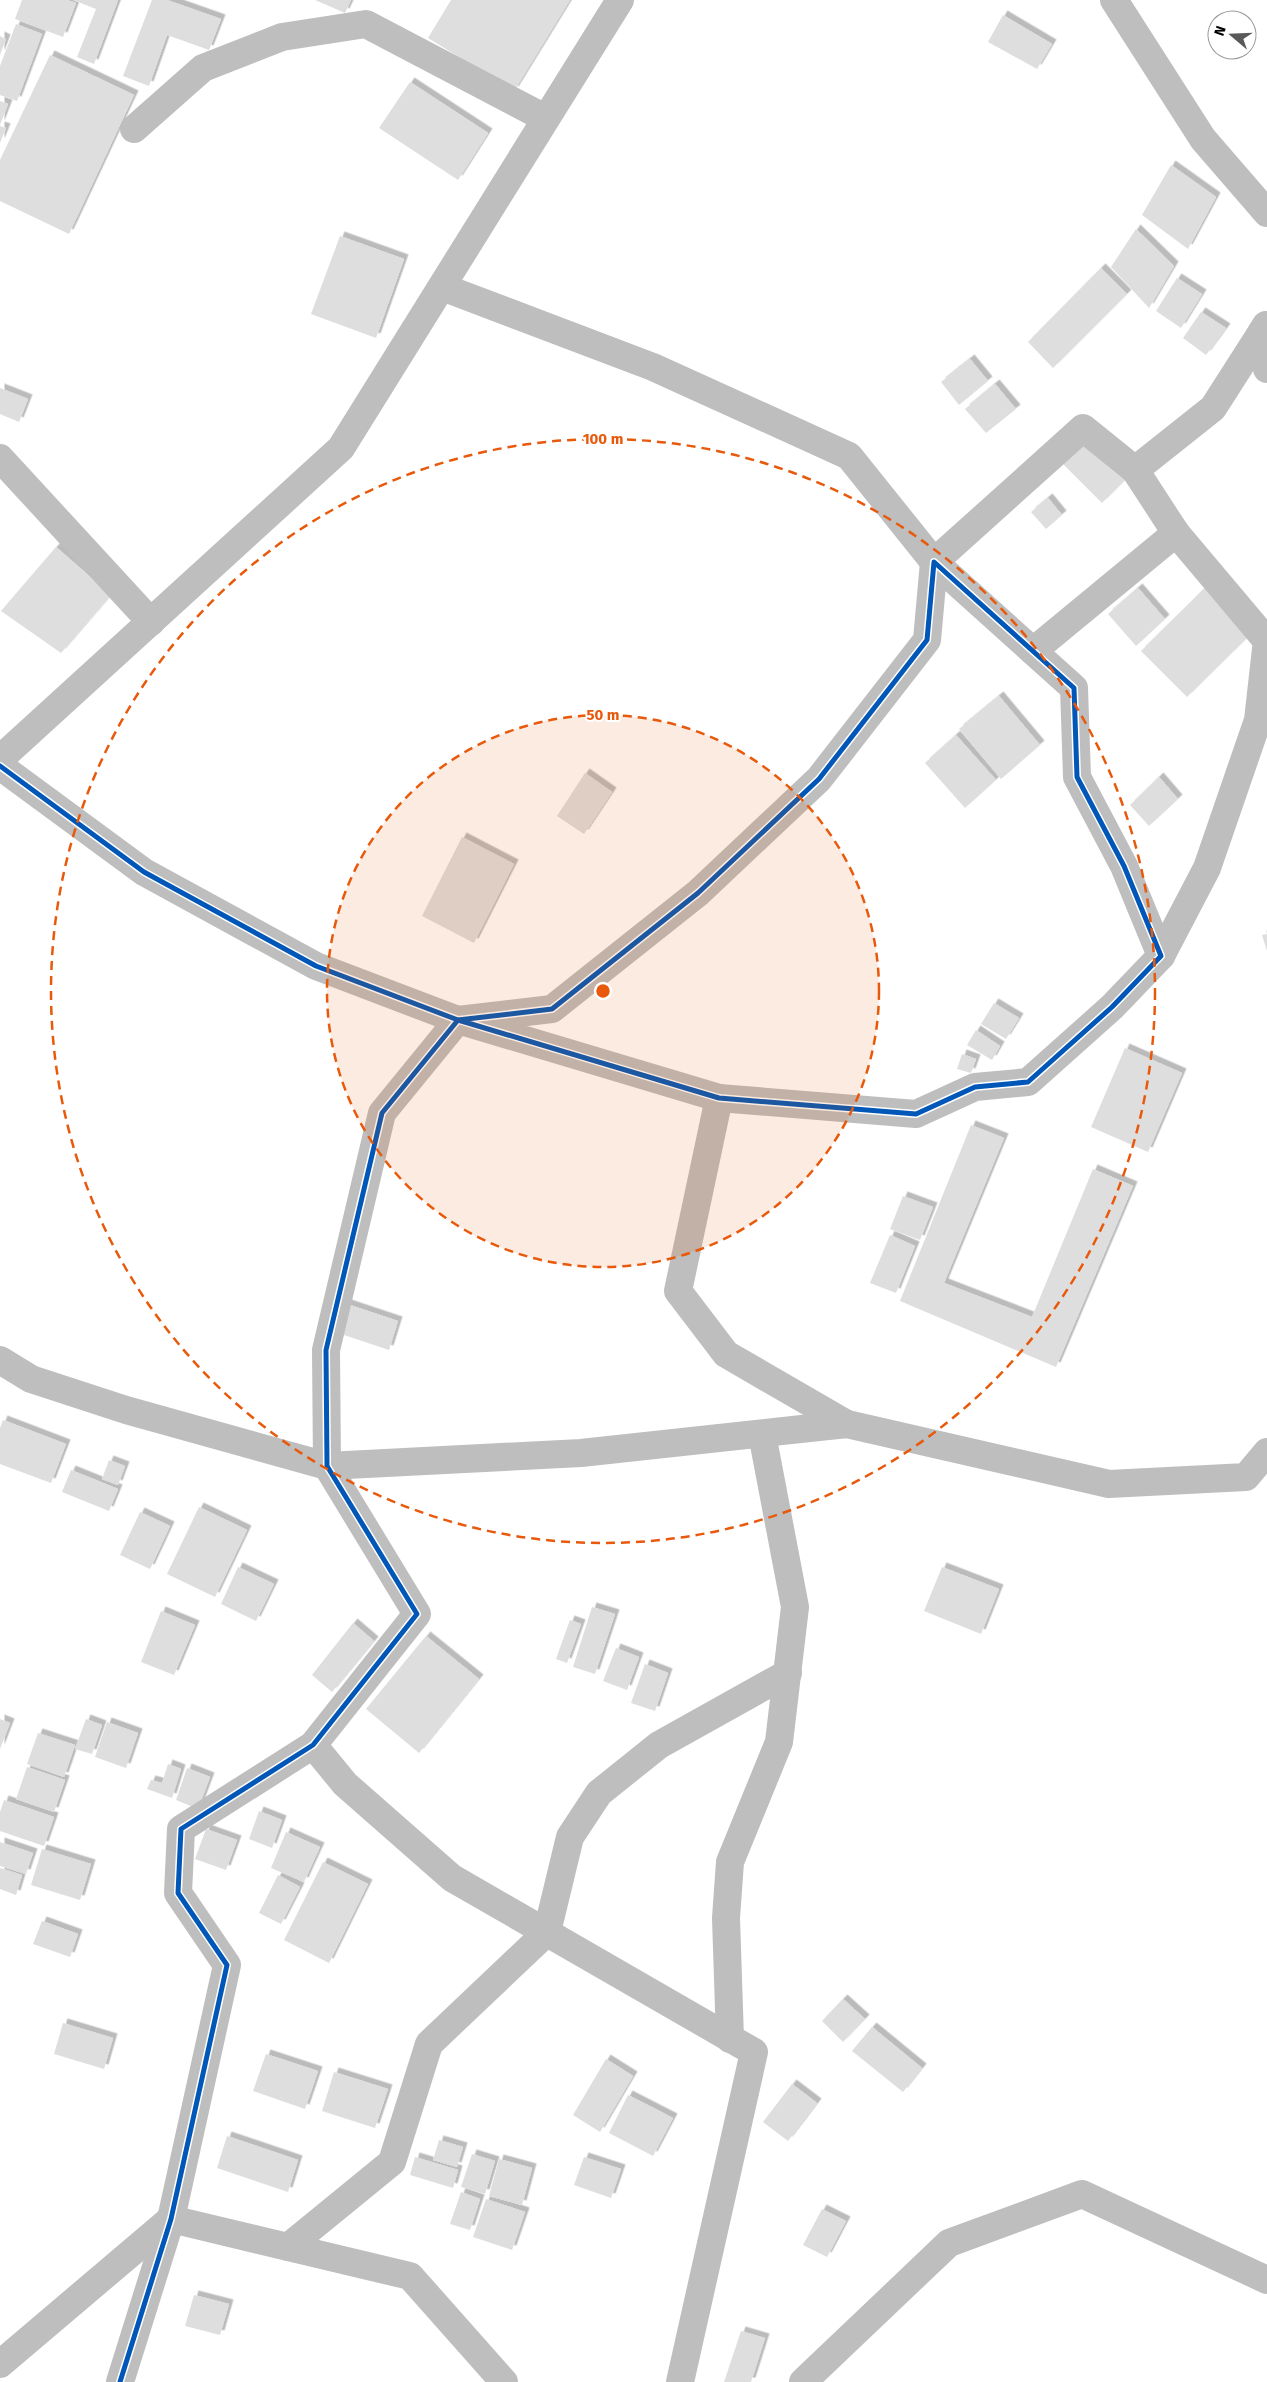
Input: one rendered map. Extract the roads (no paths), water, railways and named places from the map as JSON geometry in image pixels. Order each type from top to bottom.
[{"type":"street","points":[[0,760],[341,448],[620,0]]},
{"type":"street","points":[[1114,0],[1203,138],[1267,213]]},
{"type":"street","points":[[134,129],[202,68],[282,37],[366,24],[545,118]]},
{"type":"street","points":[[442,287],[653,367],[849,456],[934,562],[1074,688],[1077,777],[1124,866],[1161,956]]},
{"type":"street","points":[[1135,470],[1213,408],[1264,328]]},
{"type":"street","points":[[1264,328],[1267,369]]},
{"type":"street","points":[[0,766],[144,872],[316,966],[458,1020],[719,1098],[916,1114],[975,1087],[1028,1082],[1112,1007],[1161,956],[1210,858],[1258,720],[1267,650],[1176,533],[1135,470],[1083,428],[934,562],[927,640],[820,779],[698,893],[552,1009],[458,1020],[382,1113],[326,1350],[327,1466],[417,1614],[312,1745],[181,1829],[178,1893],[227,1965],[171,2219],[120,2382]]},
{"type":"street","points":[[0,458],[151,622]]},
{"type":"street","points":[[1034,651],[1176,533]]},
{"type":"street","points":[[719,1098],[678,1291],[726,1354],[847,1424],[1109,1484],[1246,1477],[1267,1452]]},
{"type":"street","points":[[0,1360],[31,1379],[126,1410],[327,1466],[581,1454],[847,1424]]},
{"type":"street","points":[[730,2038],[726,1918],[730,1862],[780,1742],[795,1607],[762,1434]]},
{"type":"street","points":[[288,2246],[392,2162],[429,2044],[546,1932],[570,1837],[599,1793],[659,1745],[788,1673]]},
{"type":"street","points":[[312,1745],[346,1784],[452,1878],[754,2052],[680,2382]]},
{"type":"street","points":[[803,2382],[949,2243],[1082,2194],[1267,2280]]},
{"type":"street","points":[[171,2219],[410,2276],[504,2382]]},
{"type":"street","points":[[0,2364],[171,2219]]}]
